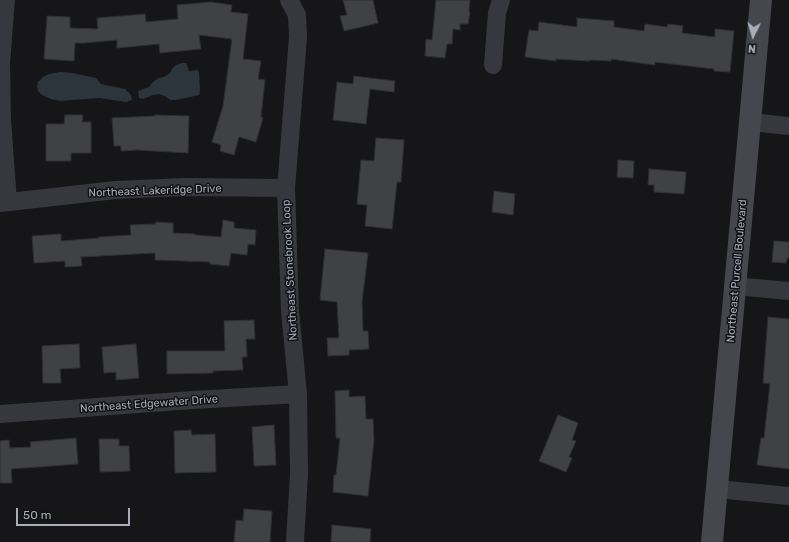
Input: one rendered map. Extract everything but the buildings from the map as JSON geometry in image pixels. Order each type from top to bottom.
[{"type":"street","points":[[4,203],[1,70],[6,0]]},
{"type":"street","name":"Northeast Stonebrook Loop","points":[[289,0],[297,15],[298,37],[286,188],[290,311],[298,394],[299,474],[295,542]]},
{"type":"street","points":[[493,65],[497,13],[501,0]]},
{"type":"street","name":"Northeast Purcell Boulevard","points":[[712,542],[761,0]]},
{"type":"street","points":[[750,122],[789,126]]},
{"type":"street","name":"Northeast Lakeridge Drive","points":[[4,203],[115,190],[182,187],[286,188]]},
{"type":"street","points":[[735,286],[789,291]]},
{"type":"street","name":"Northeast Edgewater Drive","points":[[0,414],[298,394]]},
{"type":"street","points":[[717,489],[789,496]]},
{"type":"shaded area","points":[[186,63],[189,71],[197,70],[199,72],[199,95],[176,100],[170,100],[159,94],[143,99],[139,98],[138,91],[149,87],[158,78],[164,77],[170,73],[176,65]]},
{"type":"shaded area","points":[[60,72],[96,78],[101,84],[125,89],[131,95],[132,100],[126,102],[100,98],[60,101],[42,95],[38,91],[38,82],[49,74]]}]
